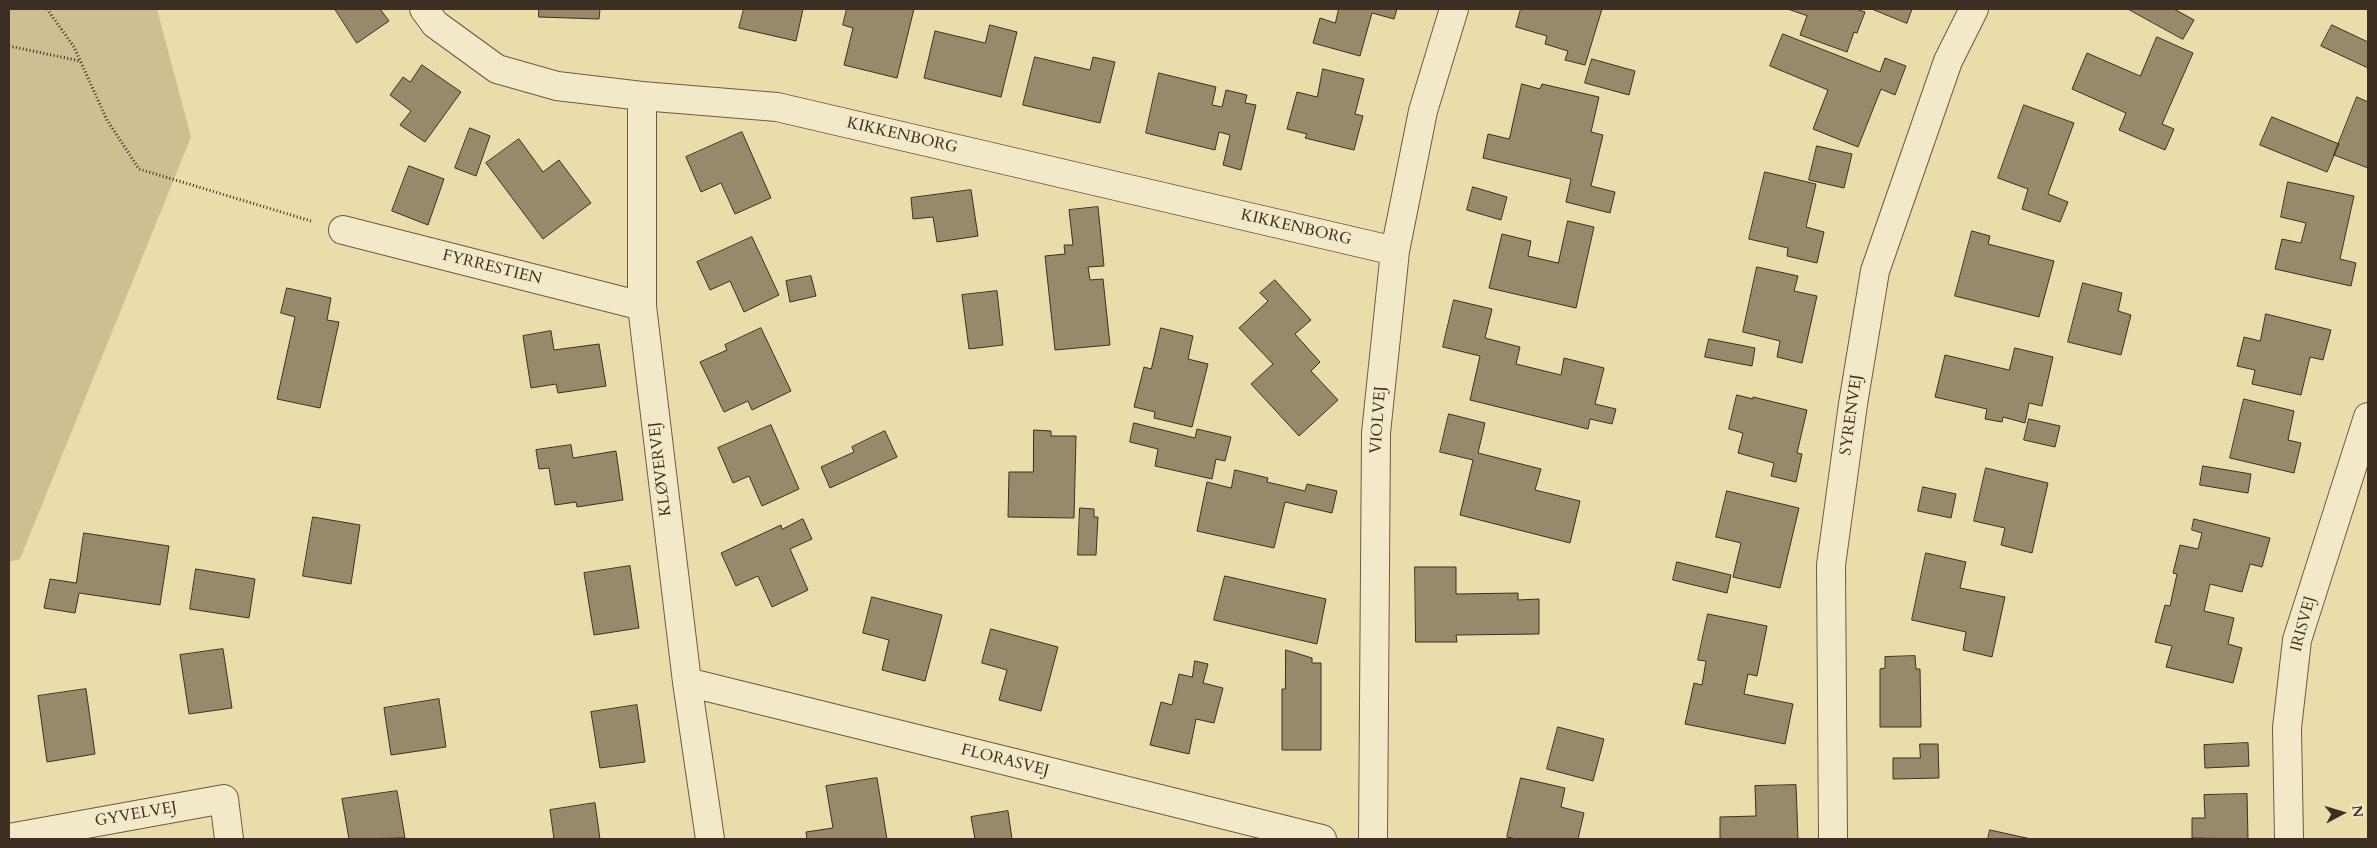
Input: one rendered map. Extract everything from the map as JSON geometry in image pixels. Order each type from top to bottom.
[{"type":"street","name":"KIKKENBORG","points":[[424,9],[435,24],[497,68],[557,86],[642,96],[777,107],[1395,251]]},
{"type":"street","name":"VIOLVEJ","points":[[1373,839],[1376,433],[1395,251],[1423,111],[1454,9]]},
{"type":"street","name":"SYRENVEJ","points":[[1833,839],[1831,565],[1853,404],[1875,271],[1948,60],[1974,9]]},
{"type":"street","name":"KLØVERVEJ","points":[[642,96],[642,306],[687,682],[710,839]]},
{"type":"street","name":"FYRRESTIEN","points":[[343,230],[642,306]]},
{"type":"street","name":"IRISVEJ","points":[[2289,839],[2287,728],[2297,640],[2368,417]]},
{"type":"street","name":"FLORASVEJ","points":[[687,682],[1322,839]]},
{"type":"street","name":"GYVELVEJ","points":[[9,838],[224,800],[230,839]]},
{"type":"path","points":[[47,9],[74,47],[107,120],[139,169],[190,186],[343,230]]},
{"type":"path","points":[[9,46],[81,61]]},
{"type":"shaded area","points":[[9,9],[157,9],[191,137],[20,559],[9,562]]},
{"type":"building","points":[[335,9],[380,9],[389,21],[357,43]]},
{"type":"building","points":[[539,9],[600,9],[599,19],[539,17]]},
{"type":"building","points":[[744,9],[803,9],[796,41],[739,28]]},
{"type":"building","points":[[847,9],[914,9],[897,78],[844,65],[853,28],[843,25]]},
{"type":"building","points":[[1339,9],[1397,9],[1394,19],[1372,13],[1360,56],[1313,43],[1320,18],[1335,23]]},
{"type":"building","points":[[1521,9],[1602,9],[1585,65],[1565,60],[1568,51],[1545,44],[1547,36],[1516,27]]},
{"type":"building","points":[[1788,9],[1856,9],[1865,12],[1857,33],[1854,32],[1847,52],[1800,35],[1807,16]]},
{"type":"building","points":[[1872,9],[1912,9],[1907,23]]},
{"type":"building","points":[[2128,9],[2174,9],[2194,20],[2183,39]]},
{"type":"building","points":[[990,25],[1017,32],[1001,97],[924,78],[935,31],[985,43]]},
{"type":"building","points":[[2332,25],[2368,42],[2368,68],[2321,46]]},
{"type":"building","points":[[1783,34],[1880,72],[1885,58],[1906,66],[1895,95],[1881,89],[1858,147],[1813,129],[1828,90],[1770,66]]},
{"type":"building","points":[[2157,37],[2193,53],[2162,124],[2174,129],[2165,150],[2119,130],[2126,113],[2072,89],[2087,53],[2140,76]]},
{"type":"building","points":[[1035,57],[1090,70],[1093,57],[1115,62],[1100,123],[1023,105]]},
{"type":"building","points":[[1592,59],[1635,71],[1629,95],[1585,83]]},
{"type":"building","points":[[422,65],[461,92],[425,142],[400,125],[411,111],[390,95],[403,77],[410,82]]},
{"type":"building","points":[[1323,69],[1364,79],[1355,114],[1363,116],[1354,150],[1305,138],[1307,134],[1287,129],[1297,92],[1317,97]]},
{"type":"building","points":[[1159,73],[1216,87],[1212,105],[1222,107],[1226,90],[1247,95],[1245,103],[1256,105],[1241,170],[1223,165],[1230,135],[1219,132],[1215,150],[1146,133]]},
{"type":"building","points":[[1522,84],[1540,89],[1542,84],[1599,97],[1591,132],[1603,135],[1591,186],[1615,192],[1610,213],[1566,202],[1571,179],[1483,158],[1488,134],[1509,139]]},
{"type":"building","points":[[2357,97],[2368,102],[2368,168],[2334,155]]},
{"type":"building","points":[[2024,105],[2074,123],[2048,194],[2068,202],[2060,222],[2022,209],[2028,189],[1998,178]]},
{"type":"building","points":[[2272,117],[2339,144],[2327,172],[2260,145]]},
{"type":"building","points":[[470,128],[490,136],[476,176],[455,168]]},
{"type":"building","points":[[742,132],[771,198],[735,214],[721,183],[701,192],[686,157]]},
{"type":"building","points":[[519,139],[543,172],[559,160],[591,203],[543,239],[486,163]]},
{"type":"building","points":[[1817,146],[1852,154],[1844,188],[1809,180]]},
{"type":"building","points":[[409,166],[444,179],[428,225],[392,211]]},
{"type":"building","points":[[1765,172],[1816,184],[1806,227],[1824,232],[1817,263],[1787,256],[1788,248],[1749,239]]},
{"type":"building","points":[[2288,182],[2354,196],[2340,259],[2356,263],[2351,286],[2275,269],[2282,239],[2301,243],[2306,223],[2281,217]]},
{"type":"building","points":[[1473,187],[1507,197],[1501,220],[1467,210]]},
{"type":"building","points":[[971,190],[978,236],[937,242],[933,217],[913,219],[911,198]]},
{"type":"building","points":[[1098,207],[1104,266],[1088,267],[1090,280],[1103,279],[1110,345],[1055,350],[1045,256],[1065,254],[1064,245],[1073,245],[1069,210]]},
{"type":"building","points":[[1568,221],[1594,227],[1576,308],[1489,288],[1502,234],[1531,241],[1528,256],[1558,263]]},
{"type":"building","points":[[1972,231],[1990,236],[1988,244],[2054,261],[2039,317],[1955,296]]},
{"type":"building","points":[[752,237],[779,295],[744,312],[730,281],[710,290],[697,262]]},
{"type":"building","points":[[1757,267],[1798,276],[1794,291],[1817,296],[1802,363],[1777,357],[1780,341],[1743,332]]},
{"type":"building","points":[[811,276],[816,296],[790,302],[786,281]]},
{"type":"building","points":[[1275,280],[1311,320],[1295,334],[1320,362],[1311,371],[1338,400],[1299,436],[1251,384],[1273,364],[1239,328],[1268,301],[1260,293]]},
{"type":"building","points":[[2083,283],[2122,293],[2118,311],[2131,315],[2121,355],[2068,342]]},
{"type":"building","points":[[287,288],[331,298],[327,320],[339,322],[320,408],[277,399],[295,317],[281,313]]},
{"type":"building","points":[[997,291],[1003,345],[969,349],[962,295]]},
{"type":"building","points":[[1454,300],[1492,309],[1485,338],[1520,347],[1516,364],[1561,375],[1564,358],[1604,368],[1595,404],[1616,409],[1612,424],[1590,419],[1588,429],[1470,400],[1480,356],[1443,347]]},
{"type":"building","points":[[2266,314],[2331,330],[2323,360],[2310,357],[2301,395],[2252,384],[2255,370],[2237,366],[2244,337],[2260,341]]},
{"type":"building","points":[[761,328],[791,391],[752,410],[748,401],[724,412],[700,362],[727,350],[725,345]]},
{"type":"building","points":[[1161,328],[1193,336],[1188,359],[1208,364],[1192,427],[1154,418],[1155,412],[1134,407],[1144,367],[1151,369]]},
{"type":"building","points":[[551,331],[554,350],[599,344],[606,386],[558,393],[556,384],[531,388],[523,336]]},
{"type":"building","points":[[1709,339],[1755,348],[1752,366],[1705,357]]},
{"type":"building","points":[[2015,348],[2053,357],[2042,406],[2029,403],[2025,423],[2003,417],[2002,422],[1985,419],[1987,409],[1935,397],[1945,355],[2009,370]]},
{"type":"building","points":[[1737,395],[1807,410],[1797,453],[1802,454],[1796,482],[1771,476],[1774,463],[1738,453],[1743,433],[1729,429]]},
{"type":"building","points":[[2244,399],[2294,411],[2288,440],[2301,443],[2294,473],[2230,458]]},
{"type":"building","points":[[1449,414],[1485,423],[1478,453],[1541,469],[1535,490],[1580,501],[1570,543],[1460,515],[1473,460],[1440,452]]},
{"type":"building","points":[[2029,419],[2060,426],[2055,447],[2024,440]]},
{"type":"building","points":[[1134,423],[1195,438],[1197,429],[1231,437],[1225,461],[1216,459],[1212,479],[1155,466],[1158,449],[1130,442]]},
{"type":"building","points":[[771,425],[799,489],[762,506],[749,476],[733,483],[718,448]]},
{"type":"building","points":[[1034,430],[1051,431],[1051,436],[1076,436],[1074,518],[1008,517],[1009,472],[1033,472]]},
{"type":"building","points":[[885,431],[897,457],[830,488],[821,467],[854,452],[852,447]]},
{"type":"building","points":[[571,445],[573,458],[616,451],[623,500],[577,507],[576,502],[555,505],[549,468],[539,469],[536,450]]},
{"type":"building","points":[[2203,466],[2251,474],[2248,493],[2200,485]]},
{"type":"building","points":[[1986,468],[2048,483],[2032,553],[2001,545],[2005,528],[1974,521]]},
{"type":"building","points":[[1235,470],[1268,478],[1267,482],[1305,491],[1307,484],[1337,491],[1332,513],[1285,502],[1274,548],[1197,531],[1207,482],[1231,488]]},
{"type":"building","points":[[1923,487],[1956,494],[1951,518],[1918,511]]},
{"type":"building","points":[[1727,491],[1799,508],[1780,588],[1733,577],[1741,543],[1716,537]]},
{"type":"building","points":[[1080,508],[1094,509],[1094,517],[1098,517],[1096,555],[1078,555]]},
{"type":"building","points":[[313,517],[360,525],[351,584],[303,576]]},
{"type":"building","points":[[803,519],[812,539],[790,549],[808,590],[772,607],[758,576],[736,586],[721,553],[781,525],[782,529]]},
{"type":"building","points":[[2194,519],[2270,538],[2262,567],[2250,564],[2242,592],[2210,584],[2204,611],[2234,618],[2228,644],[2242,648],[2233,683],[2166,667],[2172,646],[2155,642],[2165,605],[2170,606],[2177,574],[2173,573],[2180,545],[2198,549],[2202,533],[2192,530]]},
{"type":"building","points":[[84,533],[169,546],[160,605],[79,593],[75,613],[44,608],[50,579],[76,583]]},
{"type":"building","points":[[1926,553],[1966,562],[1960,588],[2005,597],[1992,657],[1963,650],[1966,632],[1912,620]]},
{"type":"building","points":[[1677,562],[1731,575],[1727,593],[1673,580]]},
{"type":"building","points":[[630,566],[639,628],[594,635],[584,573]]},
{"type":"building","points":[[1415,567],[1456,567],[1456,594],[1518,593],[1518,600],[1539,599],[1539,634],[1456,635],[1457,642],[1416,642]]},
{"type":"building","points":[[196,569],[255,579],[249,618],[190,609]]},
{"type":"building","points":[[1225,576],[1326,599],[1317,644],[1214,620]]},
{"type":"building","points":[[872,597],[942,615],[925,681],[882,670],[889,640],[863,633]]},
{"type":"building","points":[[1708,614],[1767,626],[1757,676],[1748,674],[1744,694],[1793,704],[1785,744],[1685,724],[1694,683],[1702,685],[1706,661],[1698,660]]},
{"type":"building","points":[[991,629],[1058,647],[1041,711],[999,700],[1007,670],[982,663]]},
{"type":"building","points":[[223,649],[232,708],[189,714],[180,655]]},
{"type":"building","points":[[1286,650],[1312,658],[1312,663],[1321,663],[1321,750],[1282,750],[1282,689],[1285,689]]},
{"type":"building","points":[[1915,656],[1916,669],[1920,669],[1921,727],[1880,727],[1880,669],[1885,668],[1885,657]]},
{"type":"building","points":[[1195,661],[1208,664],[1203,683],[1223,688],[1214,723],[1196,719],[1189,754],[1150,745],[1161,702],[1172,705],[1179,674],[1192,677]]},
{"type":"building","points":[[86,689],[95,754],[47,762],[38,696]]},
{"type":"building","points":[[439,699],[446,747],[391,755],[384,708]]},
{"type":"building","points":[[637,705],[645,762],[600,768],[591,712]]},
{"type":"building","points":[[1558,727],[1604,739],[1593,781],[1547,769]]},
{"type":"building","points":[[2248,743],[2249,766],[2205,768],[2204,745]]},
{"type":"building","points":[[1920,744],[1938,744],[1939,778],[1893,779],[1893,758],[1920,758]]},
{"type":"building","points":[[877,778],[887,839],[807,839],[806,832],[833,828],[826,786]]},
{"type":"building","points":[[1521,778],[1565,788],[1561,807],[1584,813],[1578,839],[1517,839],[1507,837]]},
{"type":"building","points":[[1796,785],[1798,839],[1720,839],[1720,817],[1756,816],[1755,786]]},
{"type":"building","points":[[397,791],[405,838],[349,839],[342,799]]},
{"type":"building","points":[[2247,794],[2248,839],[2192,838],[2192,818],[2205,818],[2204,795]]},
{"type":"building","points":[[595,803],[600,839],[554,839],[550,810]]},
{"type":"building","points":[[1008,811],[1012,839],[975,839],[971,817]]},
{"type":"building","points":[[1990,830],[2031,839],[1988,839]]}]
